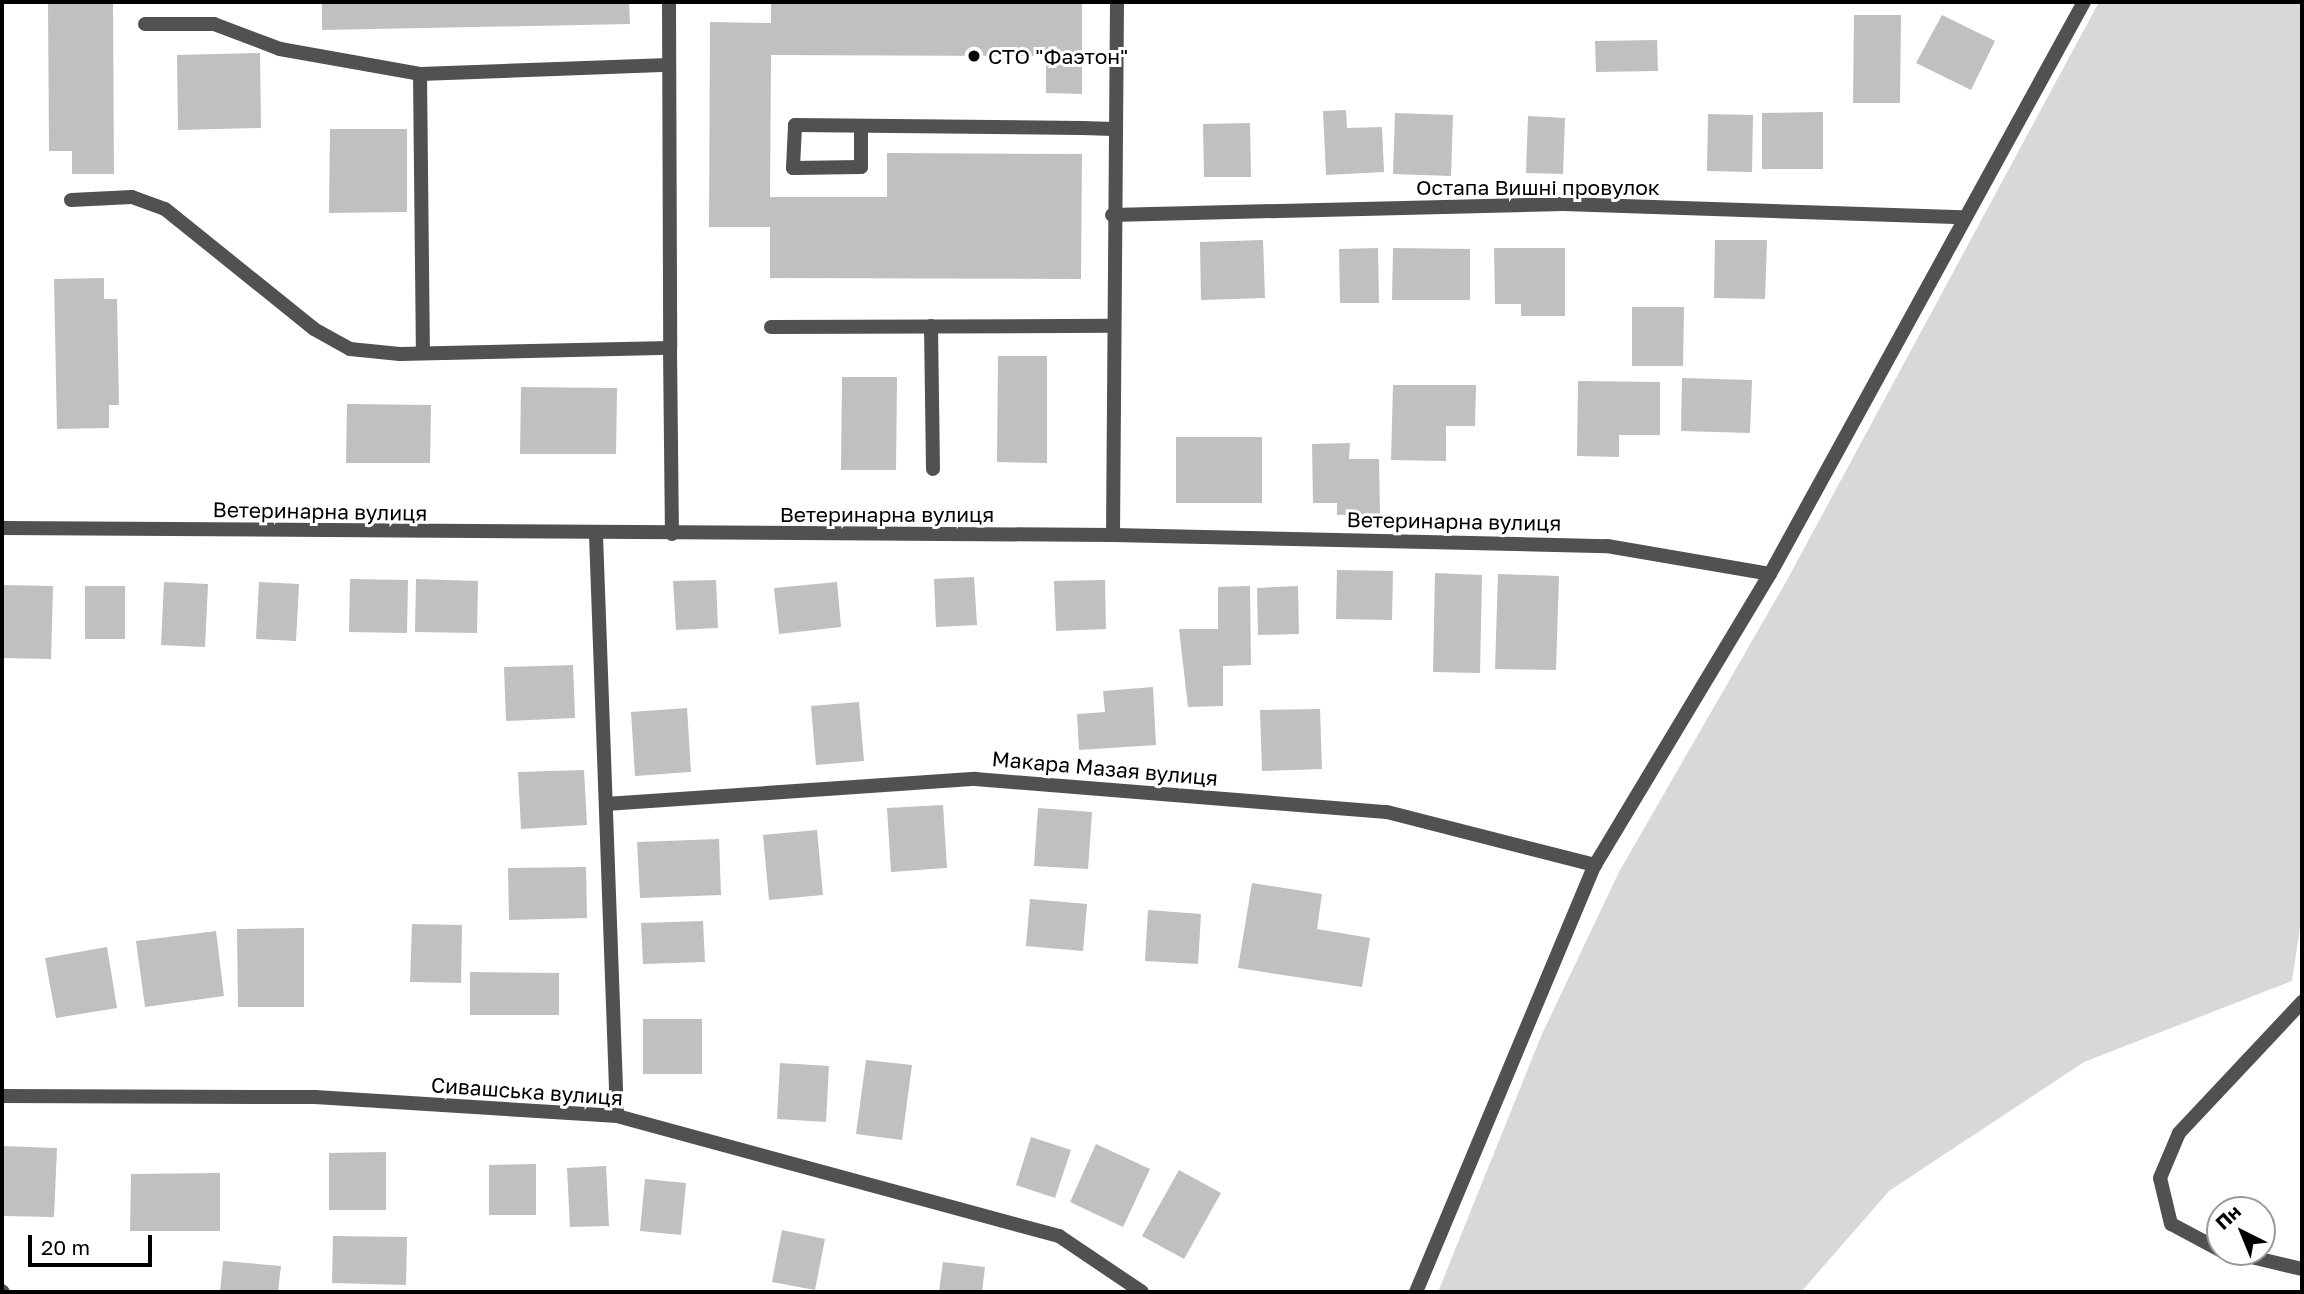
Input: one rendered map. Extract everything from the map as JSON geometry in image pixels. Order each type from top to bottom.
[{"type":"street","points":[[669,2],[672,534]]},
{"type":"street","points":[[1113,535],[1112,215],[1117,2]]},
{"type":"street","points":[[1416,1292],[1595,865],[1770,574],[1963,217],[2084,2]]},
{"type":"street","points":[[145,24],[214,24],[280,48],[420,74],[669,65]]},
{"type":"street","points":[[420,74],[423,353]]},
{"type":"street","points":[[862,125],[861,167],[793,168],[795,125],[862,125],[1114,129]]},
{"type":"street","points":[[71,200],[132,197],[165,209],[314,329],[350,349],[423,353],[670,348]]},
{"type":"street","name":"Остапа Вишні провулок","points":[[1112,215],[1563,204],[1963,217]]},
{"type":"street","points":[[931,326],[933,469]]},
{"type":"street","points":[[771,327],[1112,326]]},
{"type":"street","name":"Ветеринарна вулиця","points":[[2,528],[596,535],[1113,535],[1607,546],[1770,574]]},
{"type":"street","points":[[596,535],[617,1116]]},
{"type":"street","name":"Макара Мазая вулиця","points":[[606,804],[975,779],[1387,812],[1595,865]]},
{"type":"street","points":[[2206,1243],[2171,1224],[2161,1178],[2179,1133],[2302,1002]]},
{"type":"street","name":"Сивашська вулиця","points":[[2,1096],[316,1097],[617,1116],[1059,1236],[1142,1292]]},
{"type":"street","points":[[2276,1263],[2302,1269]]},
{"type":"shaded area","points":[[2099,2],[2302,2],[2302,914],[2292,981],[2084,1062],[1889,1191],[1801,1292],[1438,1292],[1542,1034],[1619,872],[1787,580]]},
{"type":"building","points":[[48,2],[113,2],[114,174],[72,174],[72,151],[49,151]]},
{"type":"building","points":[[322,2],[629,2],[630,24],[322,30]]},
{"type":"building","points":[[771,2],[1082,2],[1082,94],[1046,93],[1046,56],[771,55],[770,197],[887,197],[887,153],[1082,154],[1081,279],[770,278],[770,227],[709,227],[710,22],[771,23]]},
{"type":"building","points":[[1854,15],[1901,15],[1900,103],[1853,103]]},
{"type":"building","points":[[1942,15],[1995,41],[1971,90],[1916,63]]},
{"type":"building","points":[[1657,40],[1658,71],[1596,72],[1595,41]]},
{"type":"building","points":[[260,53],[261,128],[178,130],[177,55]]},
{"type":"building","points":[[1346,110],[1347,128],[1382,127],[1384,172],[1326,175],[1323,111]]},
{"type":"building","points":[[1823,112],[1823,169],[1762,169],[1762,113]]},
{"type":"building","points":[[1395,113],[1453,115],[1451,176],[1393,174]]},
{"type":"building","points":[[1708,114],[1753,115],[1752,172],[1707,171]]},
{"type":"building","points":[[1528,116],[1565,118],[1563,174],[1526,173]]},
{"type":"building","points":[[1250,123],[1251,177],[1204,177],[1203,124]]},
{"type":"building","points":[[330,129],[407,129],[407,212],[329,213]]},
{"type":"building","points":[[1263,240],[1265,298],[1201,300],[1200,242]]},
{"type":"building","points":[[1715,240],[1767,240],[1765,299],[1714,298]]},
{"type":"building","points":[[1378,248],[1379,303],[1340,303],[1339,249]]},
{"type":"building","points":[[1393,248],[1470,249],[1470,300],[1392,300]]},
{"type":"building","points":[[1494,248],[1565,248],[1565,316],[1521,316],[1521,304],[1495,304]]},
{"type":"building","points":[[104,278],[104,299],[117,299],[119,405],[109,405],[109,428],[57,429],[54,279]]},
{"type":"building","points":[[1632,307],[1684,307],[1683,366],[1632,366]]},
{"type":"building","points":[[998,356],[1047,356],[1047,463],[997,462]]},
{"type":"building","points":[[842,377],[897,377],[896,470],[841,470]]},
{"type":"building","points":[[1682,378],[1752,380],[1750,433],[1681,431]]},
{"type":"building","points":[[1578,381],[1660,382],[1660,435],[1619,435],[1619,457],[1577,456]]},
{"type":"building","points":[[1393,385],[1476,385],[1475,426],[1446,426],[1446,461],[1391,460]]},
{"type":"building","points":[[521,387],[617,388],[616,454],[520,454]]},
{"type":"building","points":[[347,404],[431,405],[430,463],[346,463]]},
{"type":"building","points":[[1176,437],[1262,437],[1262,503],[1176,503]]},
{"type":"building","points":[[1350,443],[1349,459],[1379,459],[1380,514],[1337,515],[1337,503],[1313,503],[1312,444]]},
{"type":"building","points":[[1337,570],[1393,571],[1392,620],[1336,619]]},
{"type":"building","points":[[1435,573],[1482,575],[1480,673],[1433,672]]},
{"type":"building","points":[[1498,574],[1559,576],[1556,670],[1495,669]]},
{"type":"building","points":[[974,577],[977,625],[936,627],[934,579]]},
{"type":"building","points":[[350,579],[408,580],[407,633],[349,632]]},
{"type":"building","points":[[416,579],[478,581],[477,633],[415,632]]},
{"type":"building","points":[[716,580],[718,628],[676,630],[673,581]]},
{"type":"building","points":[[1105,580],[1106,629],[1056,631],[1054,581]]},
{"type":"building","points":[[164,582],[208,584],[205,647],[161,645]]},
{"type":"building","points":[[259,582],[299,584],[296,641],[256,639]]},
{"type":"building","points":[[837,582],[841,627],[779,634],[774,588]]},
{"type":"building","points":[[2,585],[53,586],[51,659],[2,658]]},
{"type":"building","points":[[85,586],[125,586],[125,639],[85,639]]},
{"type":"building","points":[[1250,586],[1251,665],[1223,666],[1223,706],[1188,707],[1179,629],[1218,629],[1218,587]]},
{"type":"building","points":[[1298,586],[1299,634],[1258,635],[1257,588]]},
{"type":"building","points":[[573,665],[575,718],[506,721],[504,667]]},
{"type":"building","points":[[1153,687],[1156,745],[1079,750],[1077,714],[1105,712],[1103,691]]},
{"type":"building","points":[[859,702],[864,761],[816,765],[811,706]]},
{"type":"building","points":[[687,708],[691,772],[635,776],[631,712]]},
{"type":"building","points":[[1320,709],[1322,769],[1262,771],[1260,710]]},
{"type":"building","points":[[584,770],[587,825],[521,829],[518,772]]},
{"type":"building","points":[[943,805],[947,868],[891,872],[887,808]]},
{"type":"building","points":[[1038,808],[1092,812],[1088,869],[1034,866]]},
{"type":"building","points":[[817,830],[823,895],[769,900],[763,835]]},
{"type":"building","points":[[719,839],[721,895],[640,898],[637,842]]},
{"type":"building","points":[[586,867],[587,918],[509,920],[508,868]]},
{"type":"building","points":[[1252,883],[1322,894],[1317,929],[1370,938],[1362,987],[1238,968]]},
{"type":"building","points":[[1030,899],[1087,904],[1083,951],[1026,946]]},
{"type":"building","points":[[1148,910],[1201,914],[1198,964],[1145,961]]},
{"type":"building","points":[[703,921],[705,962],[643,964],[641,923]]},
{"type":"building","points":[[412,924],[462,925],[461,983],[410,982]]},
{"type":"building","points":[[304,928],[304,1007],[238,1007],[237,929]]},
{"type":"building","points":[[216,931],[224,996],[145,1007],[136,941]]},
{"type":"building","points":[[107,947],[117,1008],[56,1018],[45,958]]},
{"type":"building","points":[[470,972],[559,973],[559,1015],[470,1015]]},
{"type":"building","points":[[643,1019],[702,1019],[702,1074],[643,1074]]},
{"type":"building","points":[[866,1060],[912,1065],[902,1140],[856,1134]]},
{"type":"building","points":[[780,1063],[829,1066],[826,1122],[777,1119]]},
{"type":"building","points":[[1031,1137],[1071,1150],[1055,1198],[1016,1185]]},
{"type":"building","points":[[1096,1144],[1150,1169],[1123,1227],[1070,1202]]},
{"type":"building","points":[[2,1146],[57,1148],[54,1217],[2,1216]]},
{"type":"building","points":[[386,1152],[386,1210],[329,1210],[329,1153]]},
{"type":"building","points":[[536,1164],[536,1215],[489,1215],[489,1165]]},
{"type":"building","points":[[606,1166],[609,1226],[570,1227],[567,1168]]},
{"type":"building","points":[[1179,1170],[1221,1193],[1184,1259],[1142,1236]]},
{"type":"building","points":[[220,1173],[220,1231],[130,1231],[131,1174]]},
{"type":"building","points":[[645,1179],[686,1183],[681,1235],[640,1231]]},
{"type":"building","points":[[782,1230],[825,1239],[815,1290],[772,1282]]},
{"type":"building","points":[[333,1236],[407,1237],[406,1285],[332,1283]]},
{"type":"building","points":[[223,1261],[281,1266],[278,1292],[220,1292]]},
{"type":"building","points":[[943,1262],[985,1267],[982,1292],[939,1292]]},
{"type":"place","name":"СТО \"Фаэтон\"","points":[[974,56]]}]
